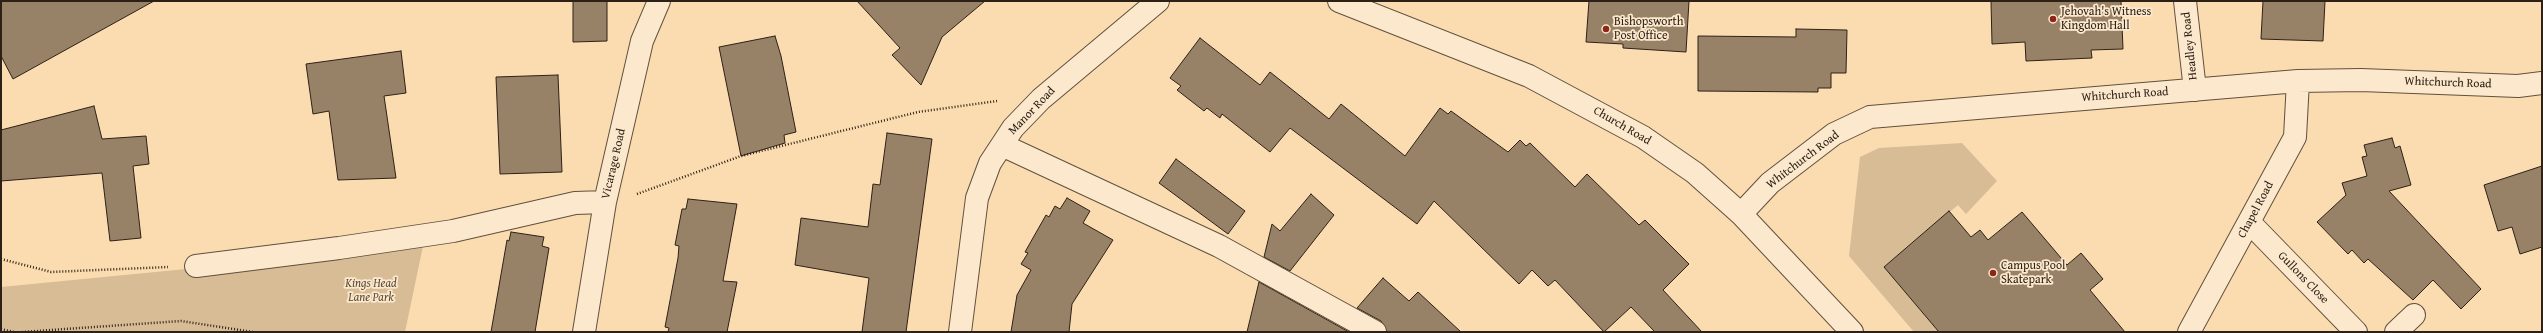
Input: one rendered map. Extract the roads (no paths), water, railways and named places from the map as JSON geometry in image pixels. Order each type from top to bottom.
[{"type":"street","name":"Vicarage Road","points":[[584,332],[605,202],[642,40],[659,1]]},
{"type":"street","name":"Manor Road","points":[[960,332],[977,198],[990,163],[1013,128],[1029,112],[1158,1]]},
{"type":"street","name":"Church Road","points":[[1339,1],[1529,76],[1570,96],[1643,137],[1695,172],[1741,214],[1843,328]]},
{"type":"street","name":"Headley Road","points":[[2185,1],[2195,90]]},
{"type":"street","name":"Whitchurch Road","points":[[1741,214],[1770,183],[1834,134],[1870,118],[2298,81],[2361,80],[2518,86],[2542,83]]},
{"type":"street","name":"Chapel Road","points":[[2189,332],[2250,223],[2294,137],[2298,81]]},
{"type":"street","points":[[1002,145],[1220,246],[1376,332]]},
{"type":"street","points":[[196,266],[338,248],[453,231],[575,203],[605,202]]},
{"type":"street","name":"Gullons Close","points":[[2250,223],[2356,332]]},
{"type":"street","points":[[2396,332],[2414,315]]},
{"type":"place","name":"Jehovah's Witness Kingdom Hall","points":[[2053,19]]},
{"type":"place","name":"Bishopsworth Post Office","points":[[1606,29]]},
{"type":"place","name":"Campus Pool Skatepark","points":[[1993,273]]},
{"type":"park label","name":"Kings Head Lane Park","points":[[371,291]]}]
